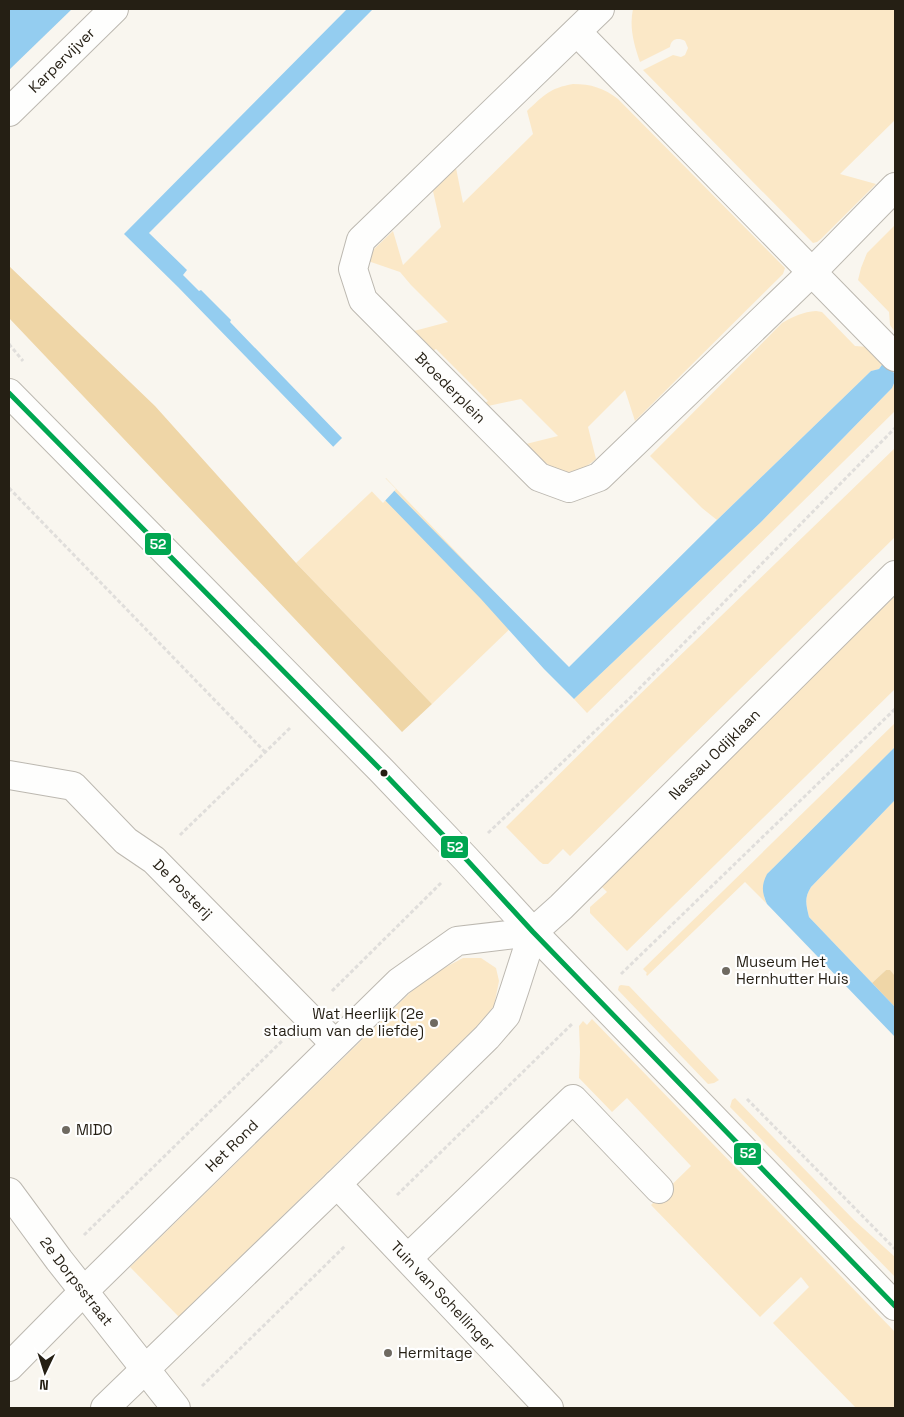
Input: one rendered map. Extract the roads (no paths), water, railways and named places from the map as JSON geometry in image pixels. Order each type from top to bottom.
[{"type":"street","name":"Karpervijver","points":[[9,112],[114,9]]},
{"type":"street","name":"Broederplein","points":[[600,9],[361,240],[353,269],[363,300],[539,477],[569,488],[599,477],[812,272],[895,187]]},
{"type":"street","points":[[577,32],[889,351]]},
{"type":"street","points":[[9,393],[316,703],[466,858],[597,999],[895,1306]]},
{"type":"street","name":"Nassau Odijklaan","points":[[533,932],[561,907],[895,575]]},
{"type":"street","name":"De Posterij","points":[[9,775],[73,786],[126,841],[154,860],[335,1044]]},
{"type":"street","points":[[105,1408],[487,1037],[506,1014],[533,932]]},
{"type":"street","name":"Het Rond","points":[[9,1367],[399,982],[457,941],[533,932]]},
{"type":"street","points":[[408,1258],[573,1099],[659,1189]]},
{"type":"street","name":"Tuin van Schellinger","points":[[337,1184],[549,1408]]},
{"type":"street","name":"2e Dorpsstraat","points":[[9,1192],[84,1291],[139,1376],[176,1408]]},
{"type":"water","points":[[9,9],[72,9],[9,70]]},
{"type":"water","points":[[347,9],[373,9],[149,233],[187,270],[183,275],[231,320],[230,322],[342,438],[569,667],[871,371],[879,369],[884,362],[895,374],[892,388],[760,523],[574,699],[544,669],[481,599],[178,287],[124,234]]},
{"type":"water","points":[[895,747],[895,800],[811,887],[806,901],[809,917],[895,1007],[895,1037],[767,904],[763,889],[767,874]]},
{"type":"place","name":"Museum Het Hernhutter Huis","points":[[726,971]]},
{"type":"place","name":"Wat Heerlijk (2e stadium van de liefde)","points":[[434,1023]]},
{"type":"place","name":"MIDO","points":[[66,1130]]},
{"type":"place","name":"Hermitage","points":[[388,1353]]}]
